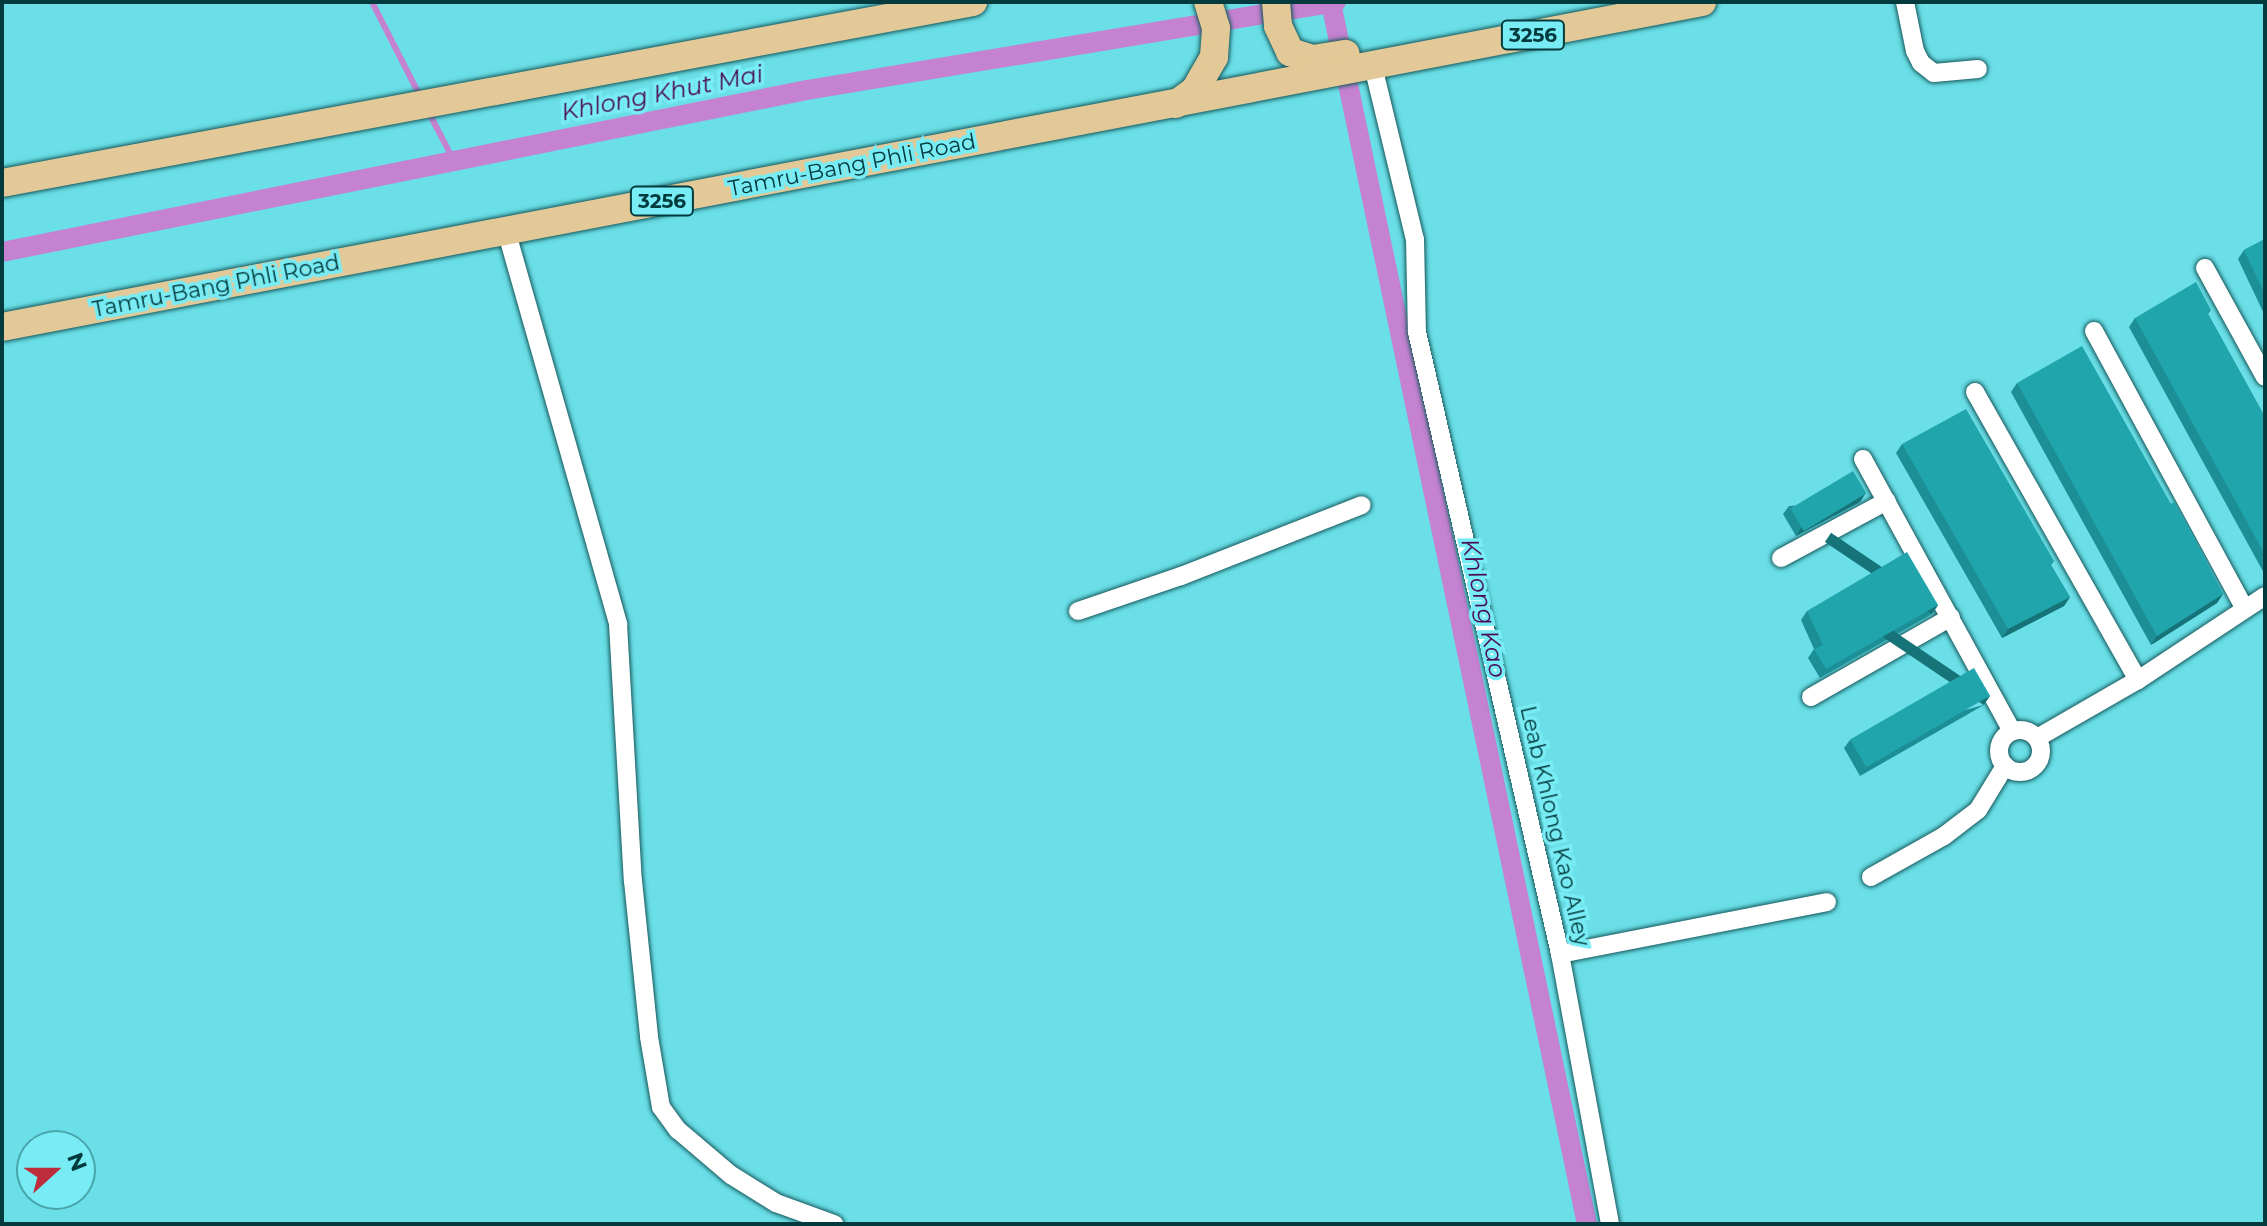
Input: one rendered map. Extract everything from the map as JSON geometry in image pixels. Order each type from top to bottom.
[{"type":"main road","points":[[2,183],[973,2]]},
{"type":"main road","points":[[1176,104],[1195,90],[1214,57],[1216,28],[1208,2]]},
{"type":"main road","points":[[1276,2],[1284,44],[1297,57],[1321,67]]},
{"type":"main road","name":"Tamru-Bang Phli Road","points":[[2,327],[1176,104],[1321,67],[1471,47],[1702,2]]},
{"type":"street","points":[[1905,2],[1915,51],[1921,63],[1934,73],[1978,69]]},
{"type":"street","name":"Leab Khlong Kao Alley","points":[[1365,61],[1415,239],[1417,332],[1560,954],[1610,1224]]},
{"type":"street","points":[[506,230],[618,624],[633,881],[649,1037],[661,1107],[678,1130],[731,1175],[776,1203],[834,1224]]},
{"type":"street","points":[[2205,268],[2265,377]]},
{"type":"street","points":[[2094,331],[2245,609]]},
{"type":"street","points":[[1975,392],[2138,680]]},
{"type":"street","points":[[1863,459],[2012,731]]},
{"type":"street","points":[[1781,558],[1887,501]]},
{"type":"street","points":[[1078,611],[1181,576],[1362,505]]},
{"type":"street","points":[[2037,738],[2138,680],[2265,596]]},
{"type":"street","points":[[1811,697],[1951,617]]},
{"type":"street","points":[[2012,731],[2030,732],[2037,738],[2041,755],[2030,769],[2013,771],[2005,766],[1999,747],[2012,731]]},
{"type":"street","points":[[1871,877],[1944,836],[1978,810],[2005,766]]},
{"type":"street","points":[[1560,954],[1827,902]]},
{"type":"building","points":[[2265,239],[2265,295],[2244,250]]},
{"type":"building","points":[[2196,282],[2211,310],[2207,312],[2265,417],[2265,555],[2135,318]]},
{"type":"building","points":[[2082,346],[2171,504],[2174,502],[2190,530],[2223,594],[2157,636],[2017,383]]},
{"type":"building","points":[[1966,409],[2054,561],[2050,564],[2070,597],[2008,629],[1902,444]]},
{"type":"building","points":[[1853,471],[1866,493],[1804,531],[1790,509]]},
{"type":"building","points":[[1907,552],[1938,605],[1826,669],[1814,649],[1823,645],[1807,611]]},
{"type":"building","points":[[1974,668],[1990,696],[1866,767],[1850,740]]},
{"type":"waterway","points":[[372,2],[421,98]]},
{"type":"waterway","name":"Khlong Khut Mai","points":[[2,252],[807,90],[1336,2]]},
{"type":"waterway","name":"Khlong Kao","points":[[1331,3],[1587,1224]]},
{"type":"waterway","points":[[428,111],[454,161]]}]
